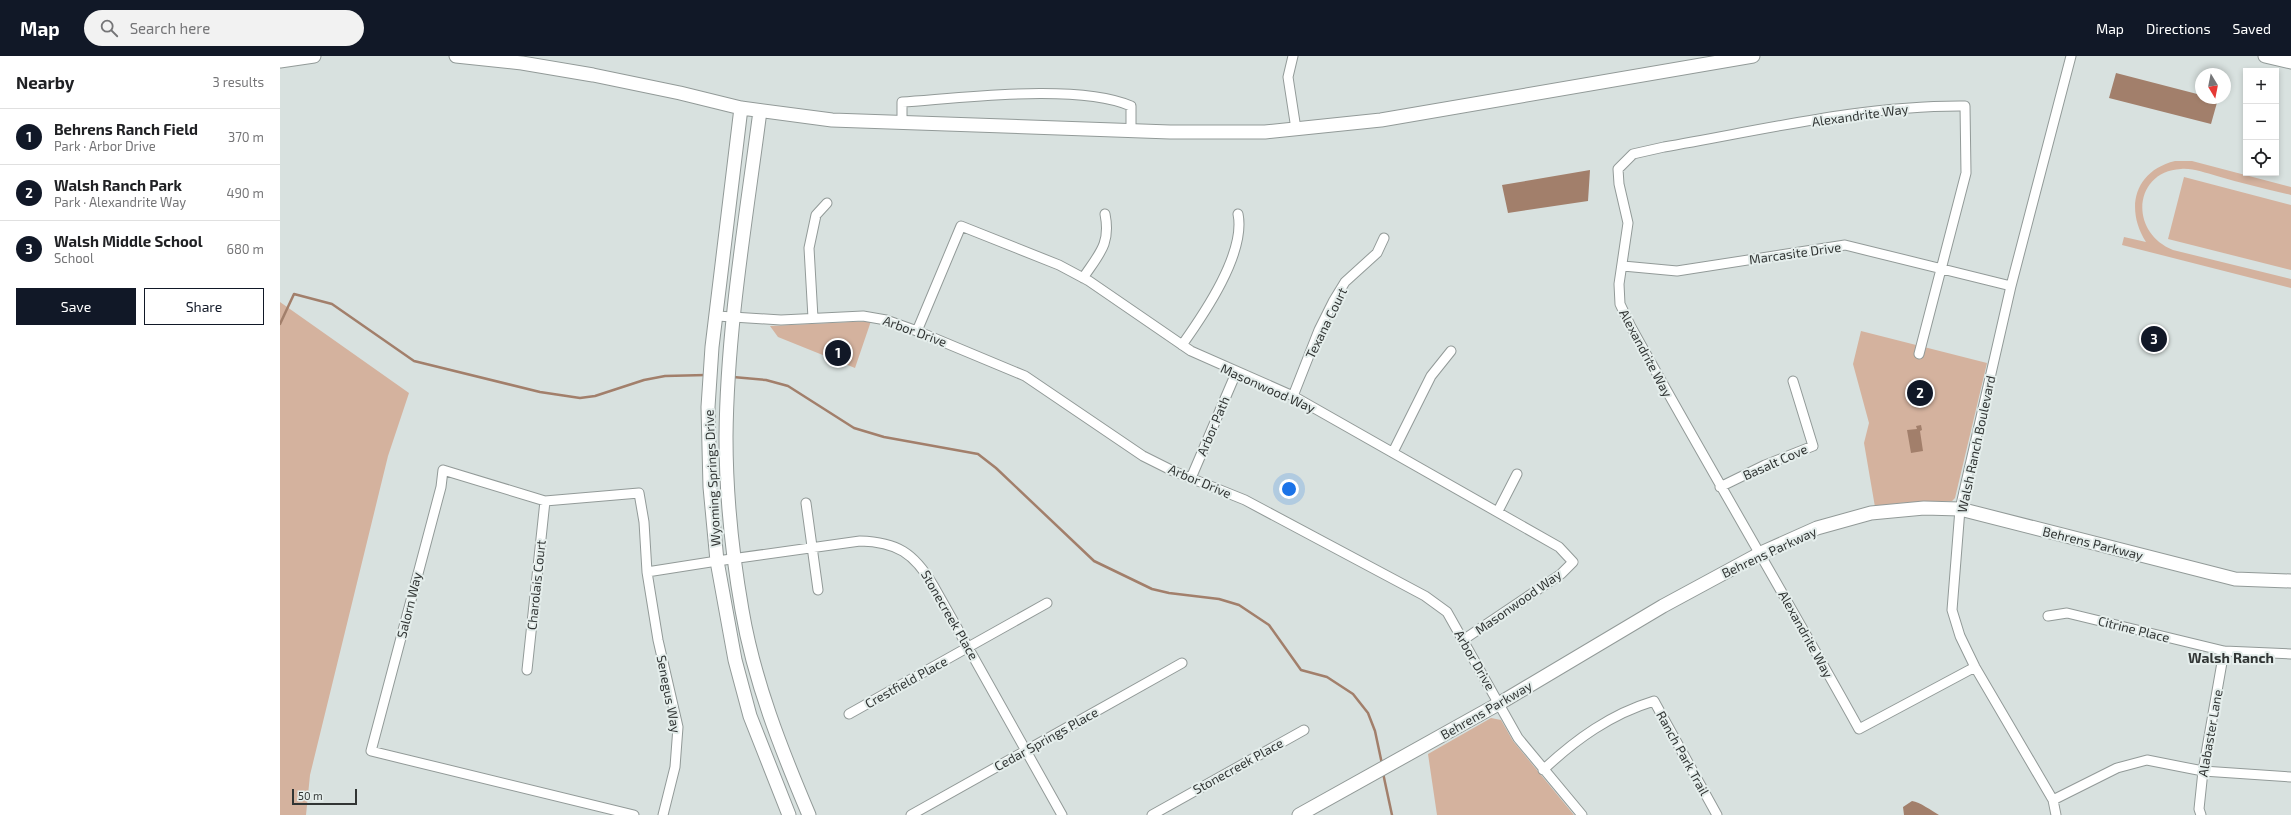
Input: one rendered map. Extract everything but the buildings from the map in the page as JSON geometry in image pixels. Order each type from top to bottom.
[{"type":"street","points":[[280,61],[314,56]]},
{"type":"street","points":[[456,56],[522,63],[593,75],[680,93],[741,108],[832,120],[1131,129],[1170,132],[1265,132],[1381,120],[1753,56]]},
{"type":"street","points":[[1293,56],[1288,77],[1296,129]]},
{"type":"street","name":"Walsh Ranch Boulevard","points":[[2056,815],[2053,800],[1975,667],[1960,636],[1952,610],[1960,509],[2011,286],[2071,56]]},
{"type":"street","points":[[2265,56],[2291,62]]},
{"type":"street","points":[[902,123],[902,102],[984,96],[1066,95],[1119,100],[1131,106],[1131,129]]},
{"type":"street","name":"Alexandrite Way","points":[[1919,354],[1966,173],[1965,106],[1936,106],[1863,113],[1633,154],[1618,169],[1619,184],[1628,223],[1623,266],[1619,284],[1620,304],[1631,327],[1720,487],[1761,553],[1859,729],[1975,667]]},
{"type":"street","name":"Wyoming Springs Drive","points":[[741,108],[717,316],[712,347],[708,408],[710,487],[717,561],[735,660],[750,716],[788,815]]},
{"type":"street","name":"Wyoming Springs Drive","points":[[760,111],[745,216],[727,406],[727,446],[734,558],[742,611],[757,674],[773,727],[809,815]]},
{"type":"street","points":[[813,318],[809,248],[816,215],[827,203]]},
{"type":"street","points":[[1083,278],[1106,240],[1107,226],[1105,214]]},
{"type":"street","points":[[1182,345],[1208,308],[1234,250],[1240,234],[1238,214]]},
{"type":"street","name":"Masonwood Way","points":[[917,331],[961,226],[1059,265],[1083,278],[1204,359],[1293,396],[1559,547],[1573,562],[1561,574],[1463,640]]},
{"type":"street","name":"Texana Court","points":[[1293,396],[1319,330],[1334,300],[1345,282],[1377,253],[1384,238]]},
{"type":"street","name":"Marcasite Drive","points":[[1623,266],[1677,272],[1845,245],[2011,286]]},
{"type":"street","name":"Arbor Drive","points":[[717,316],[781,320],[844,316],[874,317],[917,331],[1025,376],[1126,445],[1191,478],[1245,500],[1425,596],[1447,612],[1500,703],[1518,738],[1543,770],[1582,815]]},
{"type":"street","points":[[1393,452],[1431,376],[1451,351]]},
{"type":"street","name":"Arbor Path","points":[[1191,478],[1236,373]]},
{"type":"street","name":"Basalt Cove","points":[[1720,487],[1765,465],[1813,446],[1793,381]]},
{"type":"street","name":"Salorn Way","points":[[634,815],[372,751],[441,487],[443,470],[544,501],[639,493],[644,522],[647,572]]},
{"type":"street","points":[[1498,511],[1517,474]]},
{"type":"street","name":"Charolais Court","points":[[527,670],[544,501]]},
{"type":"street","points":[[806,503],[818,590]]},
{"type":"street","name":"Behrens Parkway","points":[[1299,815],[1500,703],[1663,606],[1761,553],[1817,528],[1871,513],[1924,508],[1960,509],[2235,579],[2291,581]]},
{"type":"street","name":"Stonecreek Place","points":[[734,558],[860,542],[878,542],[891,545],[909,554],[923,568],[1062,815]]},
{"type":"street","points":[[647,572],[734,558]]},
{"type":"street","name":"Senegus Way","points":[[647,572],[658,640],[678,727],[675,768],[663,815]]},
{"type":"street","name":"Crestfield Place","points":[[849,714],[1047,603]]},
{"type":"street","name":"Citrine Place","points":[[2048,616],[2067,613],[2224,651],[2291,654]]},
{"type":"street","name":"Alabaster Lane","points":[[2201,815],[2199,809],[2203,770],[2224,651]]},
{"type":"street","name":"Cedar Springs Place","points":[[911,815],[1182,663]]},
{"type":"street","name":"Ranch Park Trail","points":[[1543,770],[1572,743],[1628,709],[1654,701],[1717,815]]},
{"type":"street","name":"Stonecreek Place","points":[[1152,815],[1304,730]]},
{"type":"street","points":[[2053,800],[2117,768],[2147,760],[2203,770],[2291,776]]},
{"type":"shaded area","points":[[2116,73],[2195,93],[2195,104],[2217,104],[2211,124],[2109,98]]},
{"type":"shaded area","points":[[2175,161],[2192,161],[2243,174],[2243,176],[2249,176],[2291,187],[2291,195],[2244,184],[2199,171],[2181,169],[2165,172],[2154,180],[2146,191],[2142,204],[2143,217],[2149,230],[2158,241],[2173,250],[2291,279],[2291,288],[2122,245],[2124,237],[2146,242],[2136,217],[2135,205],[2137,193],[2142,182],[2150,173],[2161,166]]},
{"type":"shaded area","points":[[1590,170],[1588,201],[1508,213],[1502,185]]},
{"type":"shaded area","points":[[2184,177],[2291,205],[2291,270],[2168,239]]},
{"type":"shaded area","points":[[280,302],[409,393],[388,456],[310,775],[306,815],[280,815]]},
{"type":"shaded area","points":[[871,321],[855,368],[778,337],[770,326]]},
{"type":"shaded area","points":[[1861,331],[1987,363],[1955,498],[1952,501],[1899,503],[1875,507],[1864,443],[1869,423],[1853,364]]},
{"type":"shaded area","points":[[1921,425],[1922,430],[1920,431],[1923,451],[1911,453],[1907,430],[1917,429],[1916,426]]},
{"type":"shaded area","points":[[1491,718],[1501,720],[1513,741],[1574,815],[1437,815],[1428,754]]},
{"type":"shaded area","points":[[1912,801],[1939,815],[1904,815],[1903,807]]},
{"type":"waterway","points":[[280,324],[294,294],[332,304],[414,361],[540,392],[580,398],[595,396],[644,380],[665,376],[706,375]]},
{"type":"waterway","points":[[733,377],[766,380],[788,386],[854,428],[884,437],[978,454],[996,468],[1094,561],[1152,589],[1169,593],[1219,599],[1239,605],[1269,625],[1301,670],[1327,677],[1353,694],[1368,713],[1375,731],[1382,764]]},
{"type":"waterway","points":[[1383,773],[1392,815]]},
{"type":"place","name":"Walsh Middle School","points":[[2154,339]]},
{"type":"place","name":"Behrens Ranch Field","points":[[838,353]]},
{"type":"place","name":"Walsh Ranch Park","points":[[1920,393]]},
{"type":"district","name":"Walsh Ranch","points":[[2231,657]]}]
